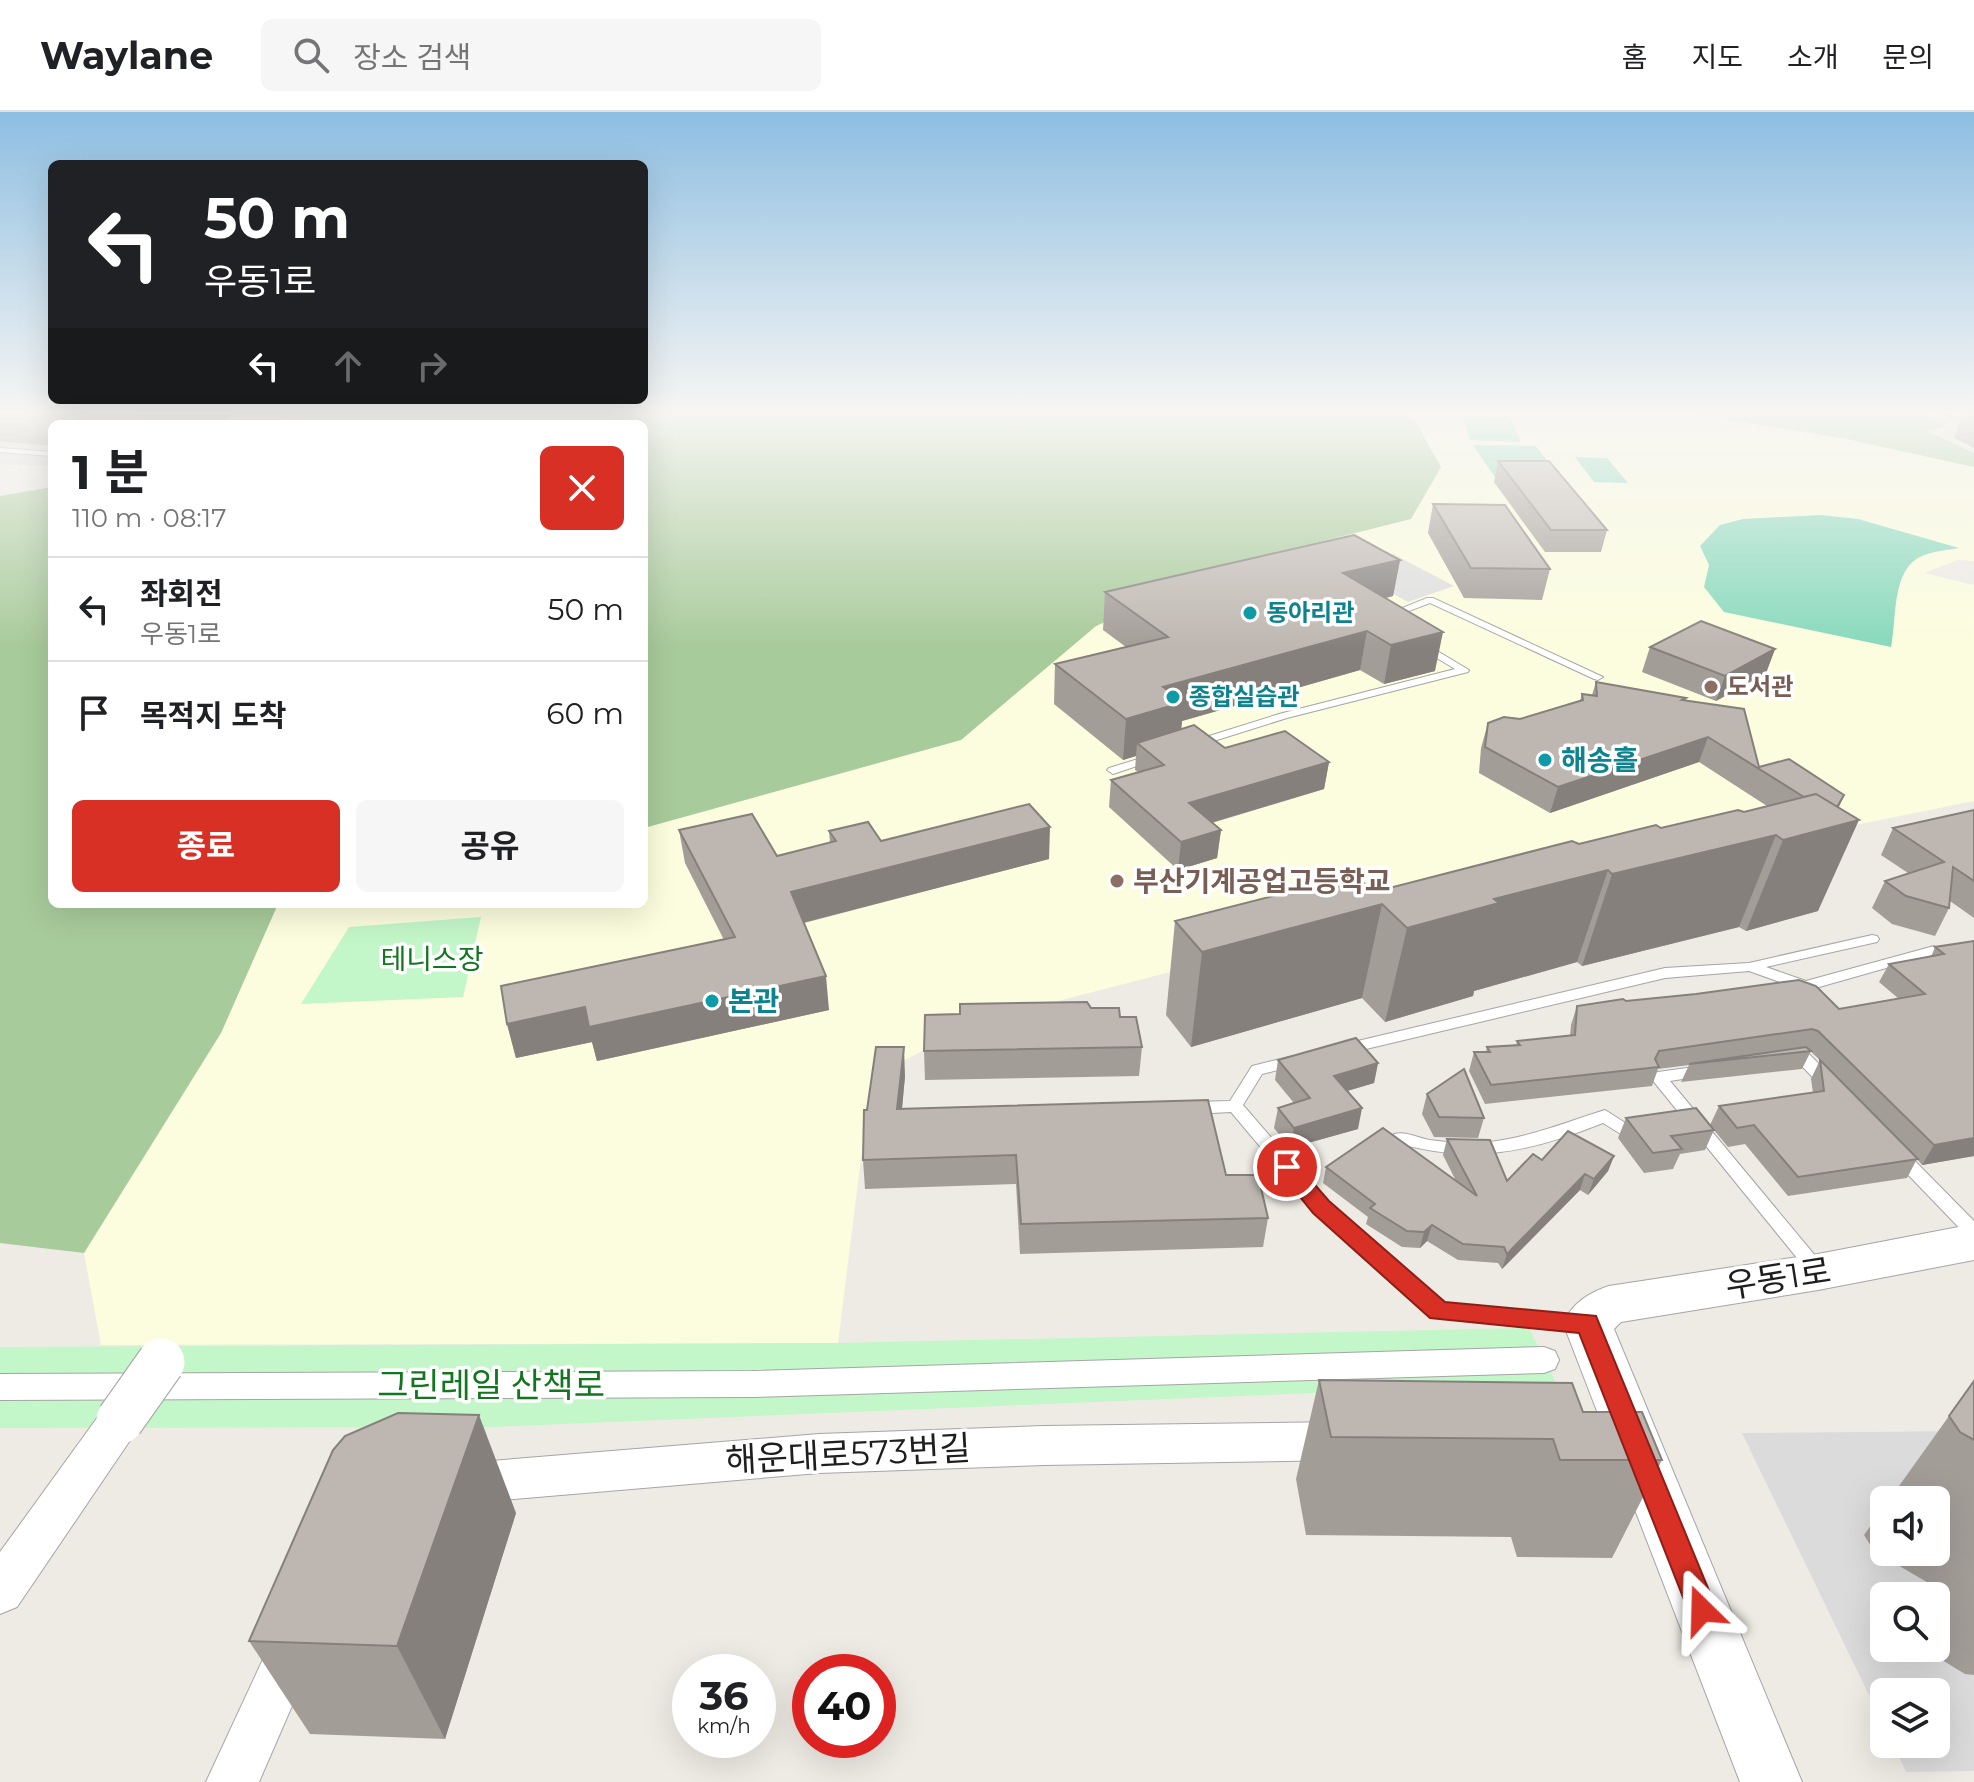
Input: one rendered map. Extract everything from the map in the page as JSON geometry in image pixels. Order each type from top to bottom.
[{"type":"street","name":"우동1로","points":[[1587,1323],[1609,1305],[1818,1272],[1974,1242]]},
{"type":"street","points":[[1587,1323],[1610,1438],[1771,1782]]},
{"type":"street","points":[[0,1591],[162,1360]]},
{"type":"street","points":[[0,1387],[752,1384],[1544,1360]]},
{"type":"street","name":"해운대로573번길","points":[[429,1491],[443,1485],[560,1477],[742,1458],[1054,1443],[1378,1441]]},
{"type":"street","points":[[232,1782],[309,1614]]},
{"type":"lane","points":[[1391,627],[1378,619],[1430,600],[1598,677]]},
{"type":"lane","points":[[1184,748],[1283,716],[1464,670],[1415,641]]},
{"type":"lane","points":[[1113,770],[1169,752]]},
{"type":"lane","points":[[1332,1052],[1665,973],[1749,967],[1872,939]]},
{"type":"lane","points":[[1749,967],[1805,986],[1934,950]]},
{"type":"lane","points":[[1773,1060],[1802,1056],[1845,1100]]},
{"type":"lane","points":[[1235,1106],[1257,1070],[1302,1059]]},
{"type":"lane","points":[[1716,1069],[1658,1077],[1685,1120],[1818,1272]]},
{"type":"lane","points":[[1173,1109],[1235,1106]]},
{"type":"lane","points":[[1235,1106],[1321,1207],[1439,1311],[1587,1323]]},
{"type":"lane","points":[[1400,1138],[1430,1148],[1487,1147],[1534,1142],[1605,1116],[1624,1130],[1651,1126]]},
{"type":"lane","points":[[1888,1144],[1974,1232]]},
{"type":"shaded area","name":"부산기계공업고등학교","points":[[1387,492],[1974,492],[1974,561],[1958,560],[1924,573],[1974,585],[1974,801],[1320,933],[977,1022],[871,1078],[838,1343],[101,1345],[84,1253],[221,1033],[276,908],[648,908],[648,827],[961,740],[1096,626]]},
{"type":"shaded area","points":[[1393,554],[1454,586],[1408,602],[1344,566]]},
{"type":"shaded area","points":[[1974,1431],[1974,1771],[1906,1772],[1900,1758],[1950,1758],[1950,1678],[1870,1678],[1870,1697],[1742,1433]]},
{"type":"green space","points":[[48,492],[48,908],[276,908],[221,1033],[84,1253],[0,1243],[0,496]]},
{"type":"green space","points":[[648,492],[1427,492],[1411,519],[1232,564],[1096,626],[961,740],[648,827]]},
{"type":"green space","points":[[1821,515],[1858,519],[1959,548],[1922,556],[1912,562],[1905,572],[1897,596],[1891,647],[1724,612],[1704,587],[1709,565],[1700,546],[1720,525],[1743,519]]},
{"type":"green space","name":"테니스장","points":[[481,917],[463,997],[301,1004],[349,927]]},
{"type":"green space","name":"그린레일 산책로","points":[[1529,1328],[1556,1383],[489,1427],[0,1428],[0,1347],[838,1343]]},
{"type":"building","points":[[1522,492],[1575,492],[1607,530],[1551,530]]},
{"type":"building","points":[[1433,504],[1505,505],[1550,569],[1471,568]]},
{"type":"building","points":[[1354,535],[1400,560],[1343,573],[1443,632],[1391,645],[1367,631],[1163,687],[1184,702],[1126,719],[1055,664],[1168,637],[1105,592]]},
{"type":"building","points":[[1701,621],[1775,649],[1725,676],[1650,647]]},
{"type":"building","points":[[1596,682],[1744,709],[1759,767],[1789,759],[1844,795],[1837,807],[1816,794],[1804,797],[1708,737],[1558,787],[1485,747],[1488,723],[1504,717],[1520,719],[1583,700],[1582,694],[1597,696]]},
{"type":"building","points":[[1194,725],[1225,748],[1285,731],[1329,762],[1189,803],[1221,830],[1181,842],[1111,780],[1164,765],[1137,743]]},
{"type":"building","points":[[1816,794],[1859,820],[1783,840],[1776,835],[1612,874],[1608,870],[1494,899],[1499,903],[1407,928],[1382,904],[1202,952],[1175,921],[1355,875],[1374,892],[1572,841],[1579,844],[1656,825],[1661,828],[1738,810],[1744,812]]},
{"type":"building","points":[[1029,804],[1050,827],[791,892],[826,976],[589,1027],[585,1007],[507,1024],[501,986],[735,937],[679,830],[752,814],[777,856],[836,841],[829,831],[868,822],[881,841]]},
{"type":"building","points":[[1974,810],[1974,881],[1953,867],[1949,908],[1906,896],[1885,881],[1944,862],[1893,828]]},
{"type":"building","points":[[1974,941],[1974,1138],[1934,1145],[1818,1031],[1812,1029],[1659,1051],[1655,1059],[1659,1067],[1491,1085],[1474,1052],[1490,1052],[1487,1047],[1520,1045],[1517,1041],[1575,1035],[1577,1006],[1623,999],[1696,994],[1799,980],[1816,986],[1839,1009],[1925,994],[1889,964],[1944,954],[1935,947]]},
{"type":"building","points":[[1087,1002],[1091,1008],[1119,1008],[1120,1017],[1136,1017],[1142,1047],[924,1051],[925,1015],[960,1014],[960,1004]]},
{"type":"building","points":[[1356,1038],[1378,1063],[1334,1076],[1362,1108],[1294,1128],[1278,1108],[1310,1098],[1278,1060]]},
{"type":"building","points":[[876,1047],[904,1047],[897,1109],[1208,1100],[1226,1175],[1258,1175],[1268,1218],[1021,1224],[1016,1155],[863,1160],[864,1110],[867,1110]]},
{"type":"building","points":[[1806,1047],[1811,1051],[1689,1064]]},
{"type":"building","points":[[1820,1060],[1918,1159],[1798,1177],[1754,1125],[1737,1128],[1719,1106],[1824,1091]]},
{"type":"building","points":[[1464,1069],[1484,1118],[1439,1117],[1427,1094]]},
{"type":"building","points":[[1696,1108],[1714,1130],[1671,1136],[1682,1149],[1653,1153],[1626,1118]]},
{"type":"building","points":[[1383,1128],[1477,1196],[1447,1139],[1490,1140],[1507,1181],[1533,1154],[1542,1160],[1568,1131],[1614,1156],[1594,1179],[1585,1174],[1507,1254],[1504,1247],[1463,1244],[1432,1225],[1424,1232],[1407,1231],[1370,1208],[1375,1204],[1326,1167]]},
{"type":"building","points":[[1319,1380],[1572,1383],[1583,1412],[1642,1412],[1662,1460],[1560,1460],[1553,1439],[1331,1437]]},
{"type":"building","points":[[1974,1381],[1974,1440],[1960,1432],[1949,1416]]},
{"type":"building","points":[[398,1413],[479,1415],[397,1646],[249,1641],[333,1450],[345,1436]]},
{"type":"place","name":"동아리관","points":[[1250,613]]},
{"type":"place","name":"도서관","points":[[1711,687]]},
{"type":"place","name":"종합실습관","points":[[1173,697]]},
{"type":"place","name":"해송홀","points":[[1545,760]]},
{"type":"place","name":"부산기계공업고등학교","points":[[1117,881]]},
{"type":"place","name":"본관","points":[[712,1001]]},
{"type":"route","points":[[1287,1167],[1321,1207],[1439,1311],[1587,1323],[1702,1610]]}]
